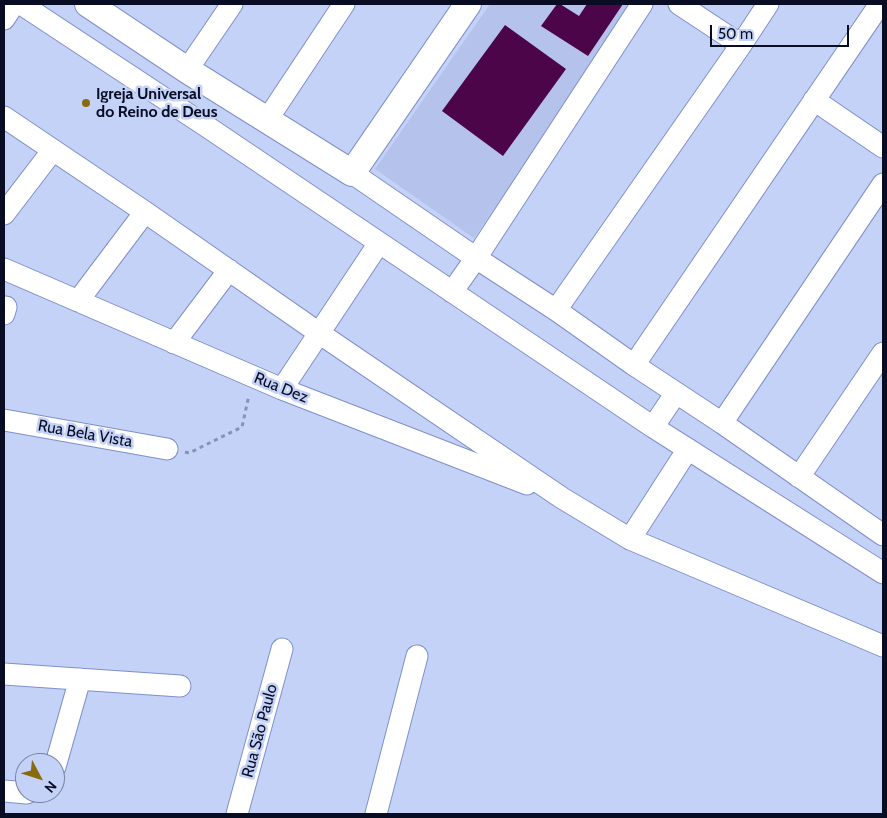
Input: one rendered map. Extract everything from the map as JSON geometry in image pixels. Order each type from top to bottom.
[{"type":"street","points":[[4,20],[14,4]]},
{"type":"street","points":[[21,4],[653,426],[883,573]]},
{"type":"street","points":[[187,70],[232,4]]},
{"type":"street","points":[[267,120],[344,4]]},
{"type":"street","points":[[352,173],[468,4]]},
{"type":"street","points":[[452,292],[642,4]]},
{"type":"street","points":[[680,4],[741,45]]},
{"type":"street","points":[[556,310],[768,4]]},
{"type":"street","points":[[634,366],[880,4]]},
{"type":"street","points":[[100,7],[187,70],[352,173],[556,310],[634,366],[881,530]]},
{"type":"street","points":[[814,100],[883,147]]},
{"type":"street","points":[[4,117],[562,498],[630,539],[883,646]]},
{"type":"street","points":[[4,214],[53,150]]},
{"type":"street","points":[[722,423],[883,184]]},
{"type":"street","points":[[78,301],[145,212]]},
{"type":"street","points":[[282,389],[379,243]]},
{"type":"street","name":"Rua Dez","points":[[4,269],[282,389],[562,498]]},
{"type":"street","points":[[174,343],[229,270]]},
{"type":"street","points":[[799,477],[883,353]]},
{"type":"street","points":[[653,426],[676,393]]},
{"type":"street","name":"Rua Bela Vista","points":[[4,420],[167,449]]},
{"type":"street","points":[[630,539],[688,449]]},
{"type":"street","name":"Rua São Paulo","points":[[237,814],[282,649]]},
{"type":"street","points":[[376,814],[417,656]]},
{"type":"street","points":[[4,674],[180,686]]},
{"type":"street","points":[[59,753],[80,679]]},
{"type":"path","points":[[167,449],[190,453],[242,427],[253,377]]},
{"type":"shaded area","points":[[490,4],[636,4],[474,238],[375,169]]},
{"type":"building","points":[[557,4],[579,16],[587,4],[623,4],[588,56],[541,26]]},
{"type":"building","points":[[505,25],[566,69],[503,156],[442,111]]},
{"type":"place","name":"Igreja Universal do Reino de Deus","points":[[86,103]]}]
